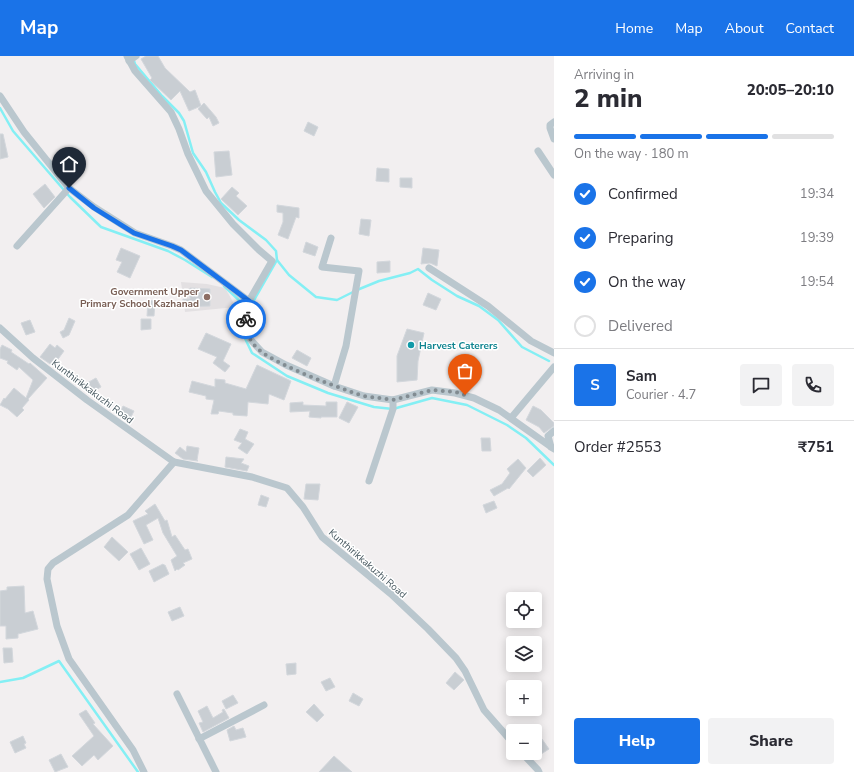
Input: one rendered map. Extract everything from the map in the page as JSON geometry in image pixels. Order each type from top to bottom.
[{"type":"street","points":[[136,56],[128,59],[135,71],[171,112],[188,154],[206,191],[233,224],[272,261],[249,304],[245,323],[246,331],[250,339],[262,352],[286,366],[334,386],[364,396],[393,400],[432,390],[455,392],[499,410],[553,448]]},
{"type":"street","points":[[0,96],[24,132],[69,188],[94,208],[134,233],[181,250],[249,304]]},
{"type":"street","points":[[554,122],[550,125],[554,139]]},
{"type":"street","points":[[538,151],[554,174]]},
{"type":"street","points":[[16,246],[69,188]]},
{"type":"street","points":[[331,238],[322,267],[359,271],[346,346],[334,386]]},
{"type":"street","points":[[429,268],[488,306],[531,341],[554,353]]},
{"type":"street","name":"Kunthirikkakuzhi Road","points":[[0,328],[33,358],[87,400],[174,462],[252,477],[287,488],[303,507],[322,537],[391,594],[456,658],[466,671],[484,710],[506,736]]},
{"type":"street","points":[[511,418],[554,367]]},
{"type":"street","points":[[369,481],[393,409],[393,400]]},
{"type":"street","points":[[553,448],[548,436],[554,431]]},
{"type":"street","points":[[144,772],[133,750],[69,659],[57,626],[47,579],[48,570],[53,563],[128,515],[174,462]]},
{"type":"street","points":[[177,694],[216,772]]},
{"type":"street","points":[[199,739],[264,705]]},
{"type":"street","points":[[529,760],[539,772]]},
{"type":"shaded area","name":"Government Upper Primary School Kazhanad","points":[[181,282],[207,284],[225,288],[236,307],[185,312]]},
{"type":"building","points":[[146,56],[158,56],[165,68],[190,92],[195,90],[201,106],[189,111],[180,91],[171,100],[150,80],[152,78],[141,59]]},
{"type":"building","points":[[204,103],[219,123],[213,126],[209,117],[207,119],[198,109]]},
{"type":"building","points":[[308,122],[318,127],[314,136],[304,131]]},
{"type":"building","points":[[0,134],[3,134],[8,157],[0,159]]},
{"type":"building","points":[[229,151],[232,175],[216,177],[214,152]]},
{"type":"building","points":[[377,168],[389,169],[389,182],[376,181]]},
{"type":"building","points":[[400,178],[412,178],[412,188],[400,187]]},
{"type":"building","points":[[45,184],[55,197],[44,208],[33,194]]},
{"type":"building","points":[[232,187],[239,193],[236,196],[247,206],[238,215],[221,199]]},
{"type":"building","points":[[277,205],[299,208],[299,218],[296,217],[288,239],[278,235],[283,222],[283,213],[277,212]]},
{"type":"building","points":[[361,219],[371,220],[369,236],[359,234]]},
{"type":"building","points":[[306,242],[318,247],[315,256],[303,252]]},
{"type":"building","points":[[121,248],[140,256],[130,278],[117,272],[122,262],[116,260]]},
{"type":"building","points":[[423,248],[439,250],[437,266],[430,263],[421,264]]},
{"type":"building","points":[[390,261],[390,272],[377,273],[377,262]]},
{"type":"building","points":[[190,288],[210,289],[210,306],[182,307],[183,299],[190,299]]},
{"type":"building","points":[[428,293],[441,299],[436,310],[423,305]]},
{"type":"building","points":[[148,300],[155,301],[154,316],[147,316]]},
{"type":"building","points":[[69,318],[75,321],[69,335],[63,338],[60,332],[64,330]]},
{"type":"building","points":[[141,319],[151,319],[151,329],[141,330]]},
{"type":"building","points":[[30,320],[35,332],[26,335],[21,323]]},
{"type":"building","name":"Harvest Caterers","points":[[407,329],[424,333],[418,361],[417,380],[397,382],[397,356]]},
{"type":"building","points":[[206,333],[231,344],[223,361],[230,366],[225,372],[213,363],[217,357],[198,349]]},
{"type":"building","points":[[50,344],[55,348],[57,345],[64,351],[53,366],[40,357]]},
{"type":"building","points":[[2,345],[12,350],[11,352],[29,364],[30,363],[47,378],[28,399],[29,400],[22,408],[24,410],[17,417],[8,409],[0,405],[4,398],[5,399],[14,388],[26,398],[33,380],[19,367],[17,370],[7,363],[8,361],[0,358],[0,349]]},
{"type":"building","points":[[297,350],[311,358],[307,366],[292,358]]},
{"type":"building","points":[[257,365],[291,381],[284,400],[269,394],[268,404],[248,402],[247,416],[233,415],[233,413],[219,411],[218,414],[211,414],[214,400],[206,399],[206,396],[189,392],[192,381],[215,387],[215,379],[225,380],[225,383],[246,389]]},
{"type":"building","points":[[96,378],[101,387],[92,392],[87,383]]},
{"type":"building","points":[[303,402],[303,405],[326,406],[326,402],[337,402],[337,417],[309,417],[310,411],[290,412],[290,403]]},
{"type":"building","points":[[347,402],[358,407],[349,423],[339,418]]},
{"type":"building","points":[[123,406],[134,411],[129,421],[118,416]]},
{"type":"building","points":[[533,406],[541,410],[554,423],[554,426],[544,433],[539,427],[526,420]]},
{"type":"building","points":[[240,429],[248,432],[245,439],[254,444],[247,454],[238,448],[242,443],[234,440]]},
{"type":"building","points":[[481,438],[490,438],[491,451],[482,451]]},
{"type":"building","points":[[187,446],[199,448],[198,461],[183,459],[175,453],[180,447],[186,452]]},
{"type":"building","points":[[226,457],[244,459],[241,463],[249,466],[247,471],[225,467]]},
{"type":"building","points":[[540,458],[546,465],[533,477],[527,471]]},
{"type":"building","points":[[518,459],[526,468],[509,489],[508,488],[494,496],[490,490],[502,484],[510,473],[507,469]]},
{"type":"building","points":[[306,484],[320,484],[318,500],[304,499]]},
{"type":"building","points":[[261,495],[269,498],[266,507],[258,505]]},
{"type":"building","points":[[494,501],[497,508],[486,513],[483,505]]},
{"type":"building","points":[[155,504],[165,521],[167,520],[172,537],[175,535],[185,550],[188,549],[192,559],[183,563],[185,565],[175,571],[171,560],[177,556],[163,533],[158,518],[146,525],[153,540],[144,544],[133,521],[148,514],[145,511]]},
{"type":"building","points":[[112,537],[128,552],[119,561],[104,547]]},
{"type":"building","points":[[141,548],[150,564],[139,570],[130,554]]},
{"type":"building","points":[[163,564],[165,565],[169,574],[154,582],[149,571]]},
{"type":"building","points":[[24,586],[25,613],[33,611],[38,629],[18,634],[18,638],[6,639],[6,626],[0,626],[0,591],[7,590],[7,587]]},
{"type":"building","points":[[180,607],[184,616],[172,621],[168,612]]},
{"type":"building","points":[[3,648],[12,648],[13,662],[4,663]]},
{"type":"building","points":[[296,663],[296,674],[287,675],[286,664]]},
{"type":"building","points":[[455,672],[464,680],[454,690],[446,683]]},
{"type":"building","points":[[330,678],[335,687],[326,691],[321,682]]},
{"type":"building","points":[[353,693],[363,699],[359,706],[349,701]]},
{"type":"building","points":[[233,695],[238,703],[226,709],[222,701]]},
{"type":"building","points":[[314,704],[324,715],[317,722],[306,712]]},
{"type":"building","points":[[207,706],[213,718],[223,712],[222,710],[224,709],[229,718],[203,732],[199,723],[203,722],[198,711]]},
{"type":"building","points":[[86,710],[95,723],[93,724],[113,746],[98,760],[94,755],[82,766],[72,756],[94,736],[79,714]]},
{"type":"building","points":[[234,726],[236,730],[243,728],[246,737],[230,741],[227,730]]},
{"type":"building","points":[[23,736],[26,743],[24,744],[26,748],[15,753],[10,742]]},
{"type":"building","points":[[542,739],[549,749],[542,754]]},
{"type":"building","points":[[61,754],[68,767],[55,772],[49,760]]},
{"type":"building","points":[[334,756],[352,772],[319,772]]},
{"type":"waterway","points":[[133,58],[135,64],[162,96],[179,113],[184,121],[193,153],[206,172],[221,203],[239,220],[266,240],[276,251],[277,260],[253,302],[244,305],[243,314]]},
{"type":"waterway","points":[[0,108],[13,131],[70,197],[101,227],[168,251],[212,277]]},
{"type":"waterway","points":[[277,260],[289,275],[316,297],[337,300],[379,281],[410,273],[418,269],[457,296],[479,306],[498,320],[522,347],[549,361]]},
{"type":"waterway","points":[[224,286],[244,305]]},
{"type":"waterway","points":[[242,323],[242,332],[252,353],[287,376],[328,393],[374,407],[393,409],[432,398],[467,405],[507,425],[526,438],[554,465]]},
{"type":"waterway","points":[[0,682],[23,678],[59,661],[138,772]]},
{"type":"way so far","points":[[246,319],[246,331],[250,339],[262,352],[286,366],[354,393],[393,400],[432,390],[455,392],[465,395]]},
{"type":"place","name":"Government Upper Primary School Kazhanad","points":[[207,297]]},
{"type":"place","name":"Harvest Caterers","points":[[411,345]]},
{"type":"route","points":[[69,188],[94,208],[134,233],[160,241],[181,250],[249,301],[246,319]]}]
